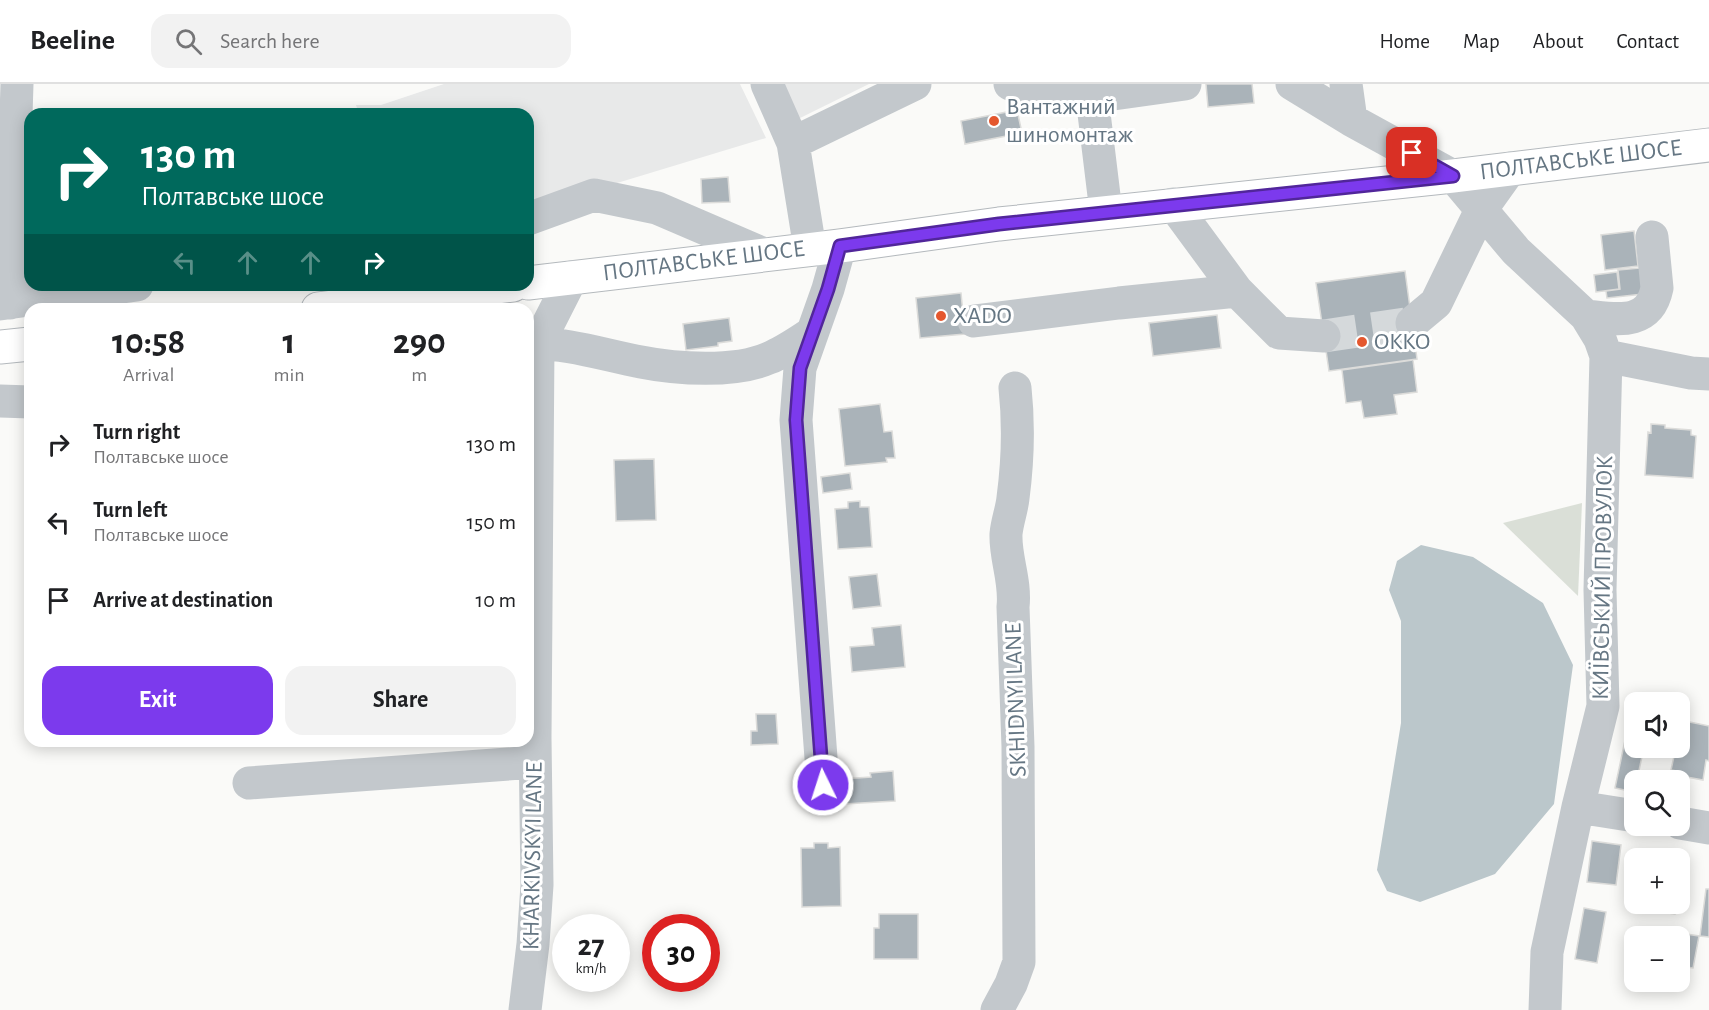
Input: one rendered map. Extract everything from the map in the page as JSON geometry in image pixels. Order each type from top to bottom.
[{"type":"highway","points":[[1668,151],[1709,135]]},
{"type":"highway","name":"ПОЛТАВСЬКЕ ШОСЕ","points":[[534,282],[999,224],[1453,176],[1709,145]]},
{"type":"highway","points":[[1668,151],[1709,161]]},
{"type":"highway","points":[[367,303],[464,291]]},
{"type":"highway","points":[[0,347],[24,345]]},
{"type":"street","points":[[17,84],[5,303],[93,291]]},
{"type":"street","points":[[767,84],[793,143],[825,247],[812,333],[800,368],[796,420],[823,785]]},
{"type":"street","points":[[793,143],[915,84]]},
{"type":"street","points":[[1010,84],[1092,97],[1185,84]]},
{"type":"street","name":"ПОЛТАВСЬКЕ ШОСЕ","points":[[1292,84],[1351,120],[1453,176]]},
{"type":"street","points":[[1346,84],[1351,120]]},
{"type":"street","points":[[1092,97],[1106,212]]},
{"type":"street","points":[[1412,323],[1436,303],[1481,210],[1511,168]]},
{"type":"street","points":[[1453,176],[1516,251],[1586,316],[1600,339],[1606,356],[1691,373],[1709,374]]},
{"type":"street","points":[[534,217],[594,195],[657,208],[764,254]]},
{"type":"street","points":[[1173,204],[1237,291],[1279,333],[1324,336]]},
{"type":"street","points":[[1586,316],[1629,318],[1643,313],[1648,308],[1656,295],[1657,288],[1652,237]]},
{"type":"street","name":"KHARKIVSKYI LANE","points":[[534,342],[572,277]]},
{"type":"street","points":[[974,321],[1237,291]]},
{"type":"street","points":[[534,344],[598,352],[642,362],[685,368],[732,367],[767,359],[812,333]]},
{"type":"street","name":"КИЇВСЬКИЙ ПРОВУЛОК","points":[[1545,1010],[1547,952],[1578,807],[1603,706],[1600,590],[1606,356]]},
{"type":"street","name":"SKHIDNYI LANE","points":[[997,1010],[1011,984],[1019,962],[1018,747],[1013,607],[1015,591],[1006,534],[1018,456],[1018,415],[1015,388]]},
{"type":"street","points":[[0,401],[24,402]]},
{"type":"street","name":"KHARKIVSKYI LANE","points":[[525,1010],[537,885],[534,553]]},
{"type":"street","points":[[249,783],[535,762]]},
{"type":"street","points":[[1578,807],[1624,814]]},
{"type":"street","points":[[1690,825],[1709,828]]},
{"type":"shaded area","points":[[444,84],[740,84],[766,138],[534,208],[534,108],[357,108],[356,105],[381,105]]},
{"type":"shaded area","points":[[780,84],[869,84],[796,120]]},
{"type":"shaded area","points":[[1582,503],[1578,596],[1503,523]]},
{"type":"shaded area","points":[[1421,545],[1473,557],[1543,603],[1573,665],[1554,804],[1495,874],[1420,902],[1387,891],[1377,870],[1401,723],[1401,621],[1389,590],[1397,561]]},
{"type":"building","points":[[1206,84],[1252,84],[1254,103],[1208,107]]},
{"type":"building","points":[[1017,110],[1022,133],[965,144],[961,121]]},
{"type":"building","points":[[728,177],[730,202],[702,203],[701,179]]},
{"type":"building","points":[[1634,231],[1638,266],[1605,270],[1601,235]]},
{"type":"building","points":[[1640,268],[1643,294],[1607,298],[1606,291],[1620,289],[1618,270]]},
{"type":"building","points":[[1405,271],[1417,359],[1329,371],[1316,283]]},
{"type":"building","points":[[1617,272],[1619,289],[1596,292],[1594,275]]},
{"type":"building","name":"XADO","points":[[961,293],[965,334],[920,338],[916,298]]},
{"type":"building","points":[[1217,315],[1221,348],[1153,356],[1149,323]]},
{"type":"building","points":[[729,318],[732,341],[718,343],[718,346],[686,350],[683,324]]},
{"type":"building","points":[[1413,360],[1417,392],[1394,395],[1397,414],[1364,418],[1361,401],[1346,403],[1342,370]]},
{"type":"building","points":[[880,404],[884,432],[892,431],[895,458],[886,458],[887,462],[845,466],[839,409]]},
{"type":"building","points":[[1651,424],[1665,425],[1665,428],[1691,430],[1691,435],[1696,436],[1693,478],[1645,475],[1648,432],[1651,433]]},
{"type":"building","points":[[654,459],[656,520],[616,521],[614,460]]},
{"type":"building","points":[[850,473],[852,489],[823,493],[821,477]]},
{"type":"building","points":[[860,501],[860,507],[869,507],[872,547],[838,549],[835,509],[848,508],[848,502]]},
{"type":"building","points":[[877,574],[881,606],[853,609],[849,577]]},
{"type":"building","points":[[901,625],[905,667],[852,672],[850,647],[874,645],[872,628]]},
{"type":"building","points":[[756,714],[776,714],[778,744],[751,745],[751,731],[757,731]]},
{"type":"building","points":[[1690,722],[1709,726],[1709,761],[1706,760],[1703,780],[1690,778],[1690,770],[1671,770],[1674,758],[1690,758]]},
{"type":"building","points":[[1624,745],[1624,758],[1642,758],[1639,770],[1624,770],[1624,790],[1615,788]]},
{"type":"building","points":[[893,771],[895,801],[844,804],[842,779],[871,777],[870,773]]},
{"type":"building","points":[[1592,841],[1621,845],[1616,885],[1587,882]]},
{"type":"building","points":[[814,843],[828,843],[828,848],[840,847],[841,906],[802,907],[801,848],[814,848]]},
{"type":"building","points":[[1706,889],[1709,889],[1709,937],[1700,936]]},
{"type":"building","points":[[1584,908],[1606,912],[1597,963],[1575,959]]},
{"type":"building","points":[[879,914],[918,914],[918,959],[874,959],[874,928],[879,928]]},
{"type":"building","points":[[1690,935],[1699,936],[1693,968],[1690,968]]},
{"type":"tunnel","points":[[1324,336],[1412,323]]},
{"type":"place","name":"Вантажний шиномонтаж","points":[[994,121]]},
{"type":"place","name":"XADO","points":[[941,316]]},
{"type":"place","name":"OKKO","points":[[1362,342]]},
{"type":"route","points":[[823,785],[796,420],[800,368],[828,289],[840,246],[999,224],[1173,204],[1453,176],[1412,153]]}]
